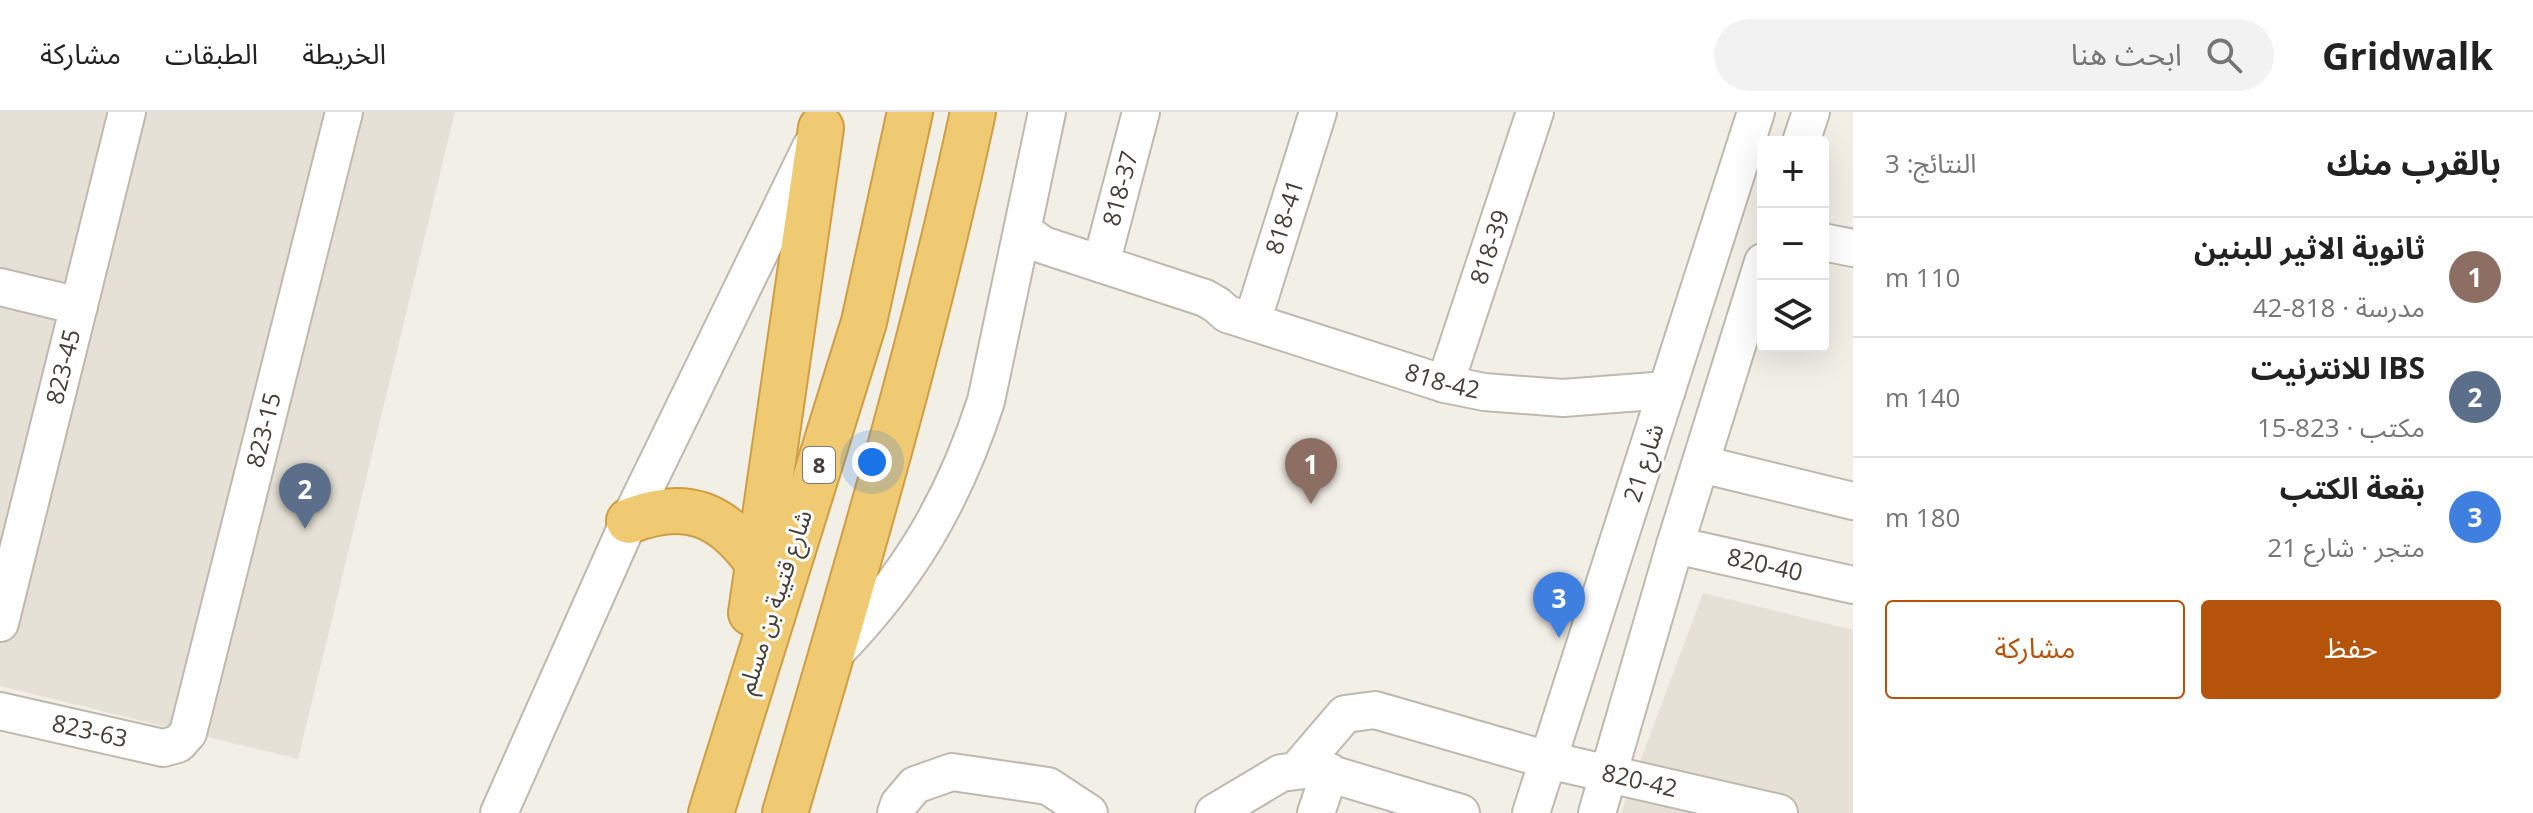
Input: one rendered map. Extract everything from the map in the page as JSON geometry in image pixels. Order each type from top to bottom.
[{"type":"highway","name":"شارع قتيبة بن مسلم","points":[[711,813],[864,322],[910,112]]},
{"type":"highway","points":[[785,813],[863,550],[944,249],[973,112]]},
{"type":"highway","points":[[735,730],[823,120]]},
{"type":"highway","points":[[629,521],[654,511],[680,510],[707,516],[729,530],[757,562]]},
{"type":"street","name":"823-45","points":[[0,623],[16,492],[79,306],[127,112]]},
{"type":"street","name":"823-15","points":[[178,744],[191,726],[344,112]]},
{"type":"street","points":[[831,657],[889,593],[915,558],[956,482],[986,401],[1047,112]]},
{"type":"street","name":"818-37","points":[[1101,264],[1141,112]]},
{"type":"street","name":"818-41","points":[[1240,318],[1318,112]]},
{"type":"street","name":"818-39","points":[[1445,384],[1535,112]]},
{"type":"street","name":"شارع 21","points":[[1531,813],[1756,112]]},
{"type":"street","points":[[1803,136],[1811,112]]},
{"type":"street","points":[[499,813],[629,521],[823,120]]},
{"type":"street","name":"818-42","points":[[1023,231],[1043,245],[1205,298],[1240,318],[1445,384],[1523,397],[1563,398],[1667,390]]},
{"type":"street","points":[[1829,243],[1853,248]]},
{"type":"street","name":"818-42","points":[[1013,277],[1026,272],[1052,271],[1206,317],[1240,318]]},
{"type":"street","points":[[1597,813],[1675,545],[1757,280]]},
{"type":"street","points":[[0,287],[79,306]]},
{"type":"street","points":[[1701,464],[1853,501]]},
{"type":"street","name":"820-40","points":[[1675,545],[1853,585]]},
{"type":"street","name":"820-42","points":[[1313,771],[1345,714],[1375,710],[1548,760],[1779,813]]},
{"type":"street","name":"823-63","points":[[0,711],[163,748],[178,744]]},
{"type":"street","points":[[1313,771],[1316,813]]},
{"type":"street","points":[[1214,813],[1267,780],[1313,771],[1461,813]]},
{"type":"street","points":[[896,813],[899,804],[915,785],[952,772],[1048,786],[1089,813]]},
{"type":"shaded area","points":[[0,112],[455,112],[298,759],[0,686]]},
{"type":"shaded area","points":[[1703,593],[1853,630],[1853,813],[1621,813]]},
{"type":"place","name":"ثانوية الاثير للبنين","points":[[1311,504]]},
{"type":"place","name":"IBS للانترنيت","points":[[305,529]]},
{"type":"place","name":"بقعة الكتب","points":[[1559,638]]}]
